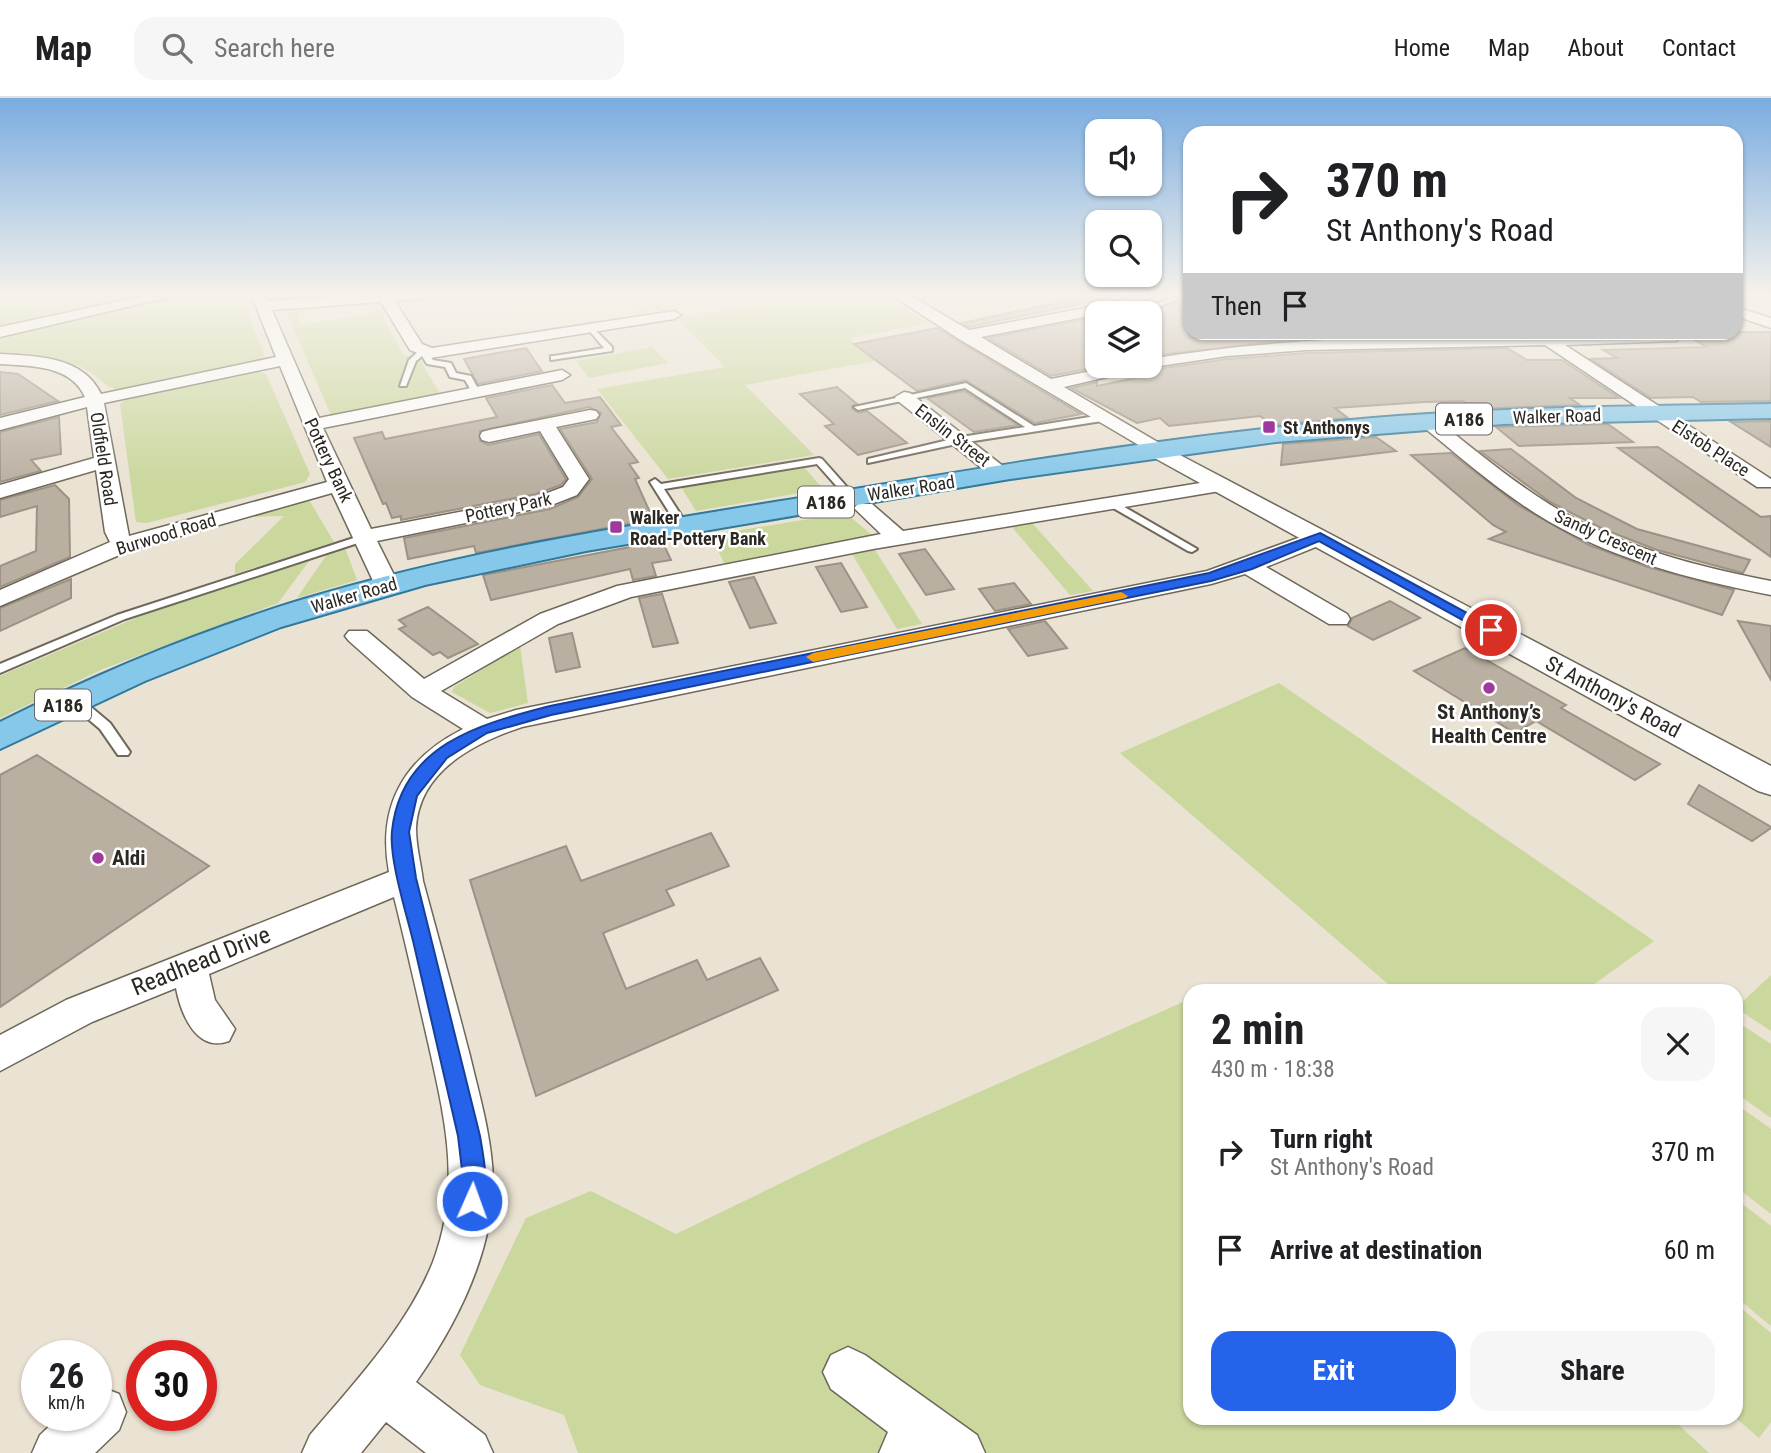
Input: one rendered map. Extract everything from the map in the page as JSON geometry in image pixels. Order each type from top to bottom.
[{"type":"main road","name":"Walker Road","points":[[0,737],[74,700],[254,626],[387,585],[495,560],[683,526],[858,503],[1001,474],[1295,433],[1427,421],[1771,411]]},
{"type":"street","points":[[1000,357],[1160,450]]},
{"type":"street","points":[[1162,361],[1194,357]]},
{"type":"street","name":"Elstob Place","points":[[1574,357],[1764,483]]},
{"type":"street","name":"Oldfield Road","points":[[0,359],[68,369],[90,384],[95,400],[116,532],[124,545]]},
{"type":"street","points":[[0,424],[95,400],[285,360]]},
{"type":"street","name":"Pottery Bank","points":[[285,360],[338,485],[366,537],[387,585]]},
{"type":"street","points":[[312,425],[562,375]]},
{"type":"street","points":[[1048,385],[1085,377]]},
{"type":"street","name":"Enslin Street","points":[[904,397],[1001,474]]},
{"type":"street","points":[[489,436],[590,415]]},
{"type":"street","name":"Sandy Crescent","points":[[1427,421],[1528,499],[1591,535],[1675,566],[1771,588]]},
{"type":"street","name":"Pottery Park","points":[[366,537],[542,502],[570,492],[579,480],[545,424]]},
{"type":"street","name":"St Anthony's Road","points":[[1160,450],[1771,782]]},
{"type":"street","points":[[0,492],[104,461]]},
{"type":"street","name":"Burwood Road","points":[[0,599],[124,545],[338,485]]},
{"type":"street","points":[[422,691],[549,619],[605,597],[671,581],[898,538],[1225,485]]},
{"type":"street","points":[[858,503],[898,538]]},
{"type":"street","points":[[328,1453],[383,1388],[441,1301],[467,1228],[474,1170],[457,1083],[407,878],[400,832],[409,796],[421,777],[442,754],[482,729],[550,711],[1154,589],[1248,566],[1320,537]]},
{"type":"street","points":[[1248,566],[1338,619]]},
{"type":"street","points":[[358,636],[422,691],[482,729]]},
{"type":"street","name":"Readhead Drive","points":[[0,1054],[79,1011],[407,878]]},
{"type":"street","points":[[189,965],[198,1007],[216,1029]]},
{"type":"street","points":[[848,1372],[912,1439],[959,1453]]},
{"type":"street","points":[[383,1388],[467,1453]]},
{"type":"street","points":[[58,1453],[81,1431]]},
{"type":"lane","points":[[403,384],[417,357]]},
{"type":"lane","points":[[425,357],[429,362],[448,365],[453,375],[468,378],[476,392]]},
{"type":"lane","points":[[554,358],[559,357]]},
{"type":"lane","points":[[858,407],[966,385],[1033,429]]},
{"type":"lane","points":[[871,461],[961,440],[1102,418]]},
{"type":"lane","points":[[683,526],[656,484],[819,461],[858,503]]},
{"type":"lane","points":[[1111,503],[1192,550]]},
{"type":"lane","points":[[0,669],[121,617],[366,537]]},
{"type":"lane","points":[[74,700],[101,722],[123,752]]},
{"type":"green space","points":[[34,357],[264,357],[254,362],[119,390],[77,365]]},
{"type":"green space","points":[[306,357],[419,358],[440,394],[331,415]]},
{"type":"green space","points":[[596,357],[662,357],[668,363],[589,378],[576,361]]},
{"type":"green space","points":[[715,357],[894,357],[745,385],[814,455],[668,479],[597,389],[725,367]]},
{"type":"green space","points":[[254,371],[266,374],[310,474],[305,482],[147,523],[136,522],[120,404],[129,397]]},
{"type":"green space","points":[[804,467],[823,489],[696,511],[681,487]]},
{"type":"green space","points":[[309,500],[334,542],[235,574],[235,564],[284,516],[246,517]]},
{"type":"green space","points":[[846,513],[874,537],[725,565],[711,535]]},
{"type":"green space","points":[[1032,523],[1093,591],[1070,595],[1011,526]]},
{"type":"green space","points":[[345,548],[357,580],[297,598],[328,553]]},
{"type":"green space","points":[[875,550],[922,624],[897,629],[852,554]]},
{"type":"green space","points":[[312,557],[278,603],[103,669],[0,718],[0,676],[150,612]]},
{"type":"green space","points":[[520,646],[528,703],[490,713],[452,692],[454,687]]},
{"type":"green space","points":[[1279,683],[1654,941],[1594,984],[1388,984],[1120,753]]},
{"type":"green space","points":[[1771,975],[1771,1031],[1743,1013],[1743,1001]]},
{"type":"green space","points":[[1183,1002],[1183,1425],[1679,1425],[1709,1453],[578,1453],[564,1415],[480,1385],[460,1355],[526,1218],[591,1191],[676,1234],[866,1142]]},
{"type":"green space","points":[[1743,1026],[1771,1044],[1771,1118],[1743,1098]]},
{"type":"green space","points":[[1743,1109],[1771,1129],[1771,1214],[1743,1192]]},
{"type":"green space","points":[[1743,1204],[1771,1226],[1771,1326],[1743,1303]]},
{"type":"green space","points":[[1743,1310],[1771,1333],[1771,1422],[1759,1438],[1743,1424]]},
{"type":"building","points":[[532,357],[542,371],[478,384],[464,359]]},
{"type":"building","points":[[872,357],[986,357],[1081,414],[1035,423],[965,380],[917,391]]},
{"type":"building","points":[[1020,357],[1085,357],[1085,369],[1051,376]]},
{"type":"building","points":[[1251,357],[1522,357],[1527,360],[1562,360],[1619,398],[1570,398],[1580,405],[1473,409],[1463,401],[1424,402],[1335,408],[1348,418],[1272,425],[1260,416],[1169,426],[1160,418],[1137,423],[1071,388],[1097,382],[1097,386],[1136,378],[1162,378],[1162,368]]},
{"type":"building","points":[[1771,357],[1771,401],[1701,402],[1693,397],[1651,398],[1591,359]]},
{"type":"building","points":[[0,372],[18,374],[58,401],[0,415]]},
{"type":"building","points":[[552,385],[565,403],[600,397],[621,425],[611,427],[638,462],[629,464],[639,478],[635,479],[653,519],[476,553],[474,546],[408,559],[404,538],[550,509],[578,497],[592,479],[560,429],[597,422],[601,413],[589,407],[480,431],[480,441],[488,445],[539,434],[566,479],[561,485],[536,494],[401,520],[401,516],[392,518],[386,503],[383,504],[354,438],[382,432],[385,439],[497,417],[486,398]]},
{"type":"building","points":[[837,387],[857,404],[852,406],[852,409],[859,413],[867,411],[907,443],[858,455],[825,426],[834,424],[800,394]]},
{"type":"building","points":[[964,391],[1018,425],[974,432],[927,398]]},
{"type":"building","points":[[59,417],[61,454],[31,460],[41,471],[0,482],[0,432]]},
{"type":"building","points":[[1771,421],[1771,447],[1731,422]]},
{"type":"building","points":[[1608,424],[1633,442],[1519,446],[1496,427]]},
{"type":"building","points":[[1376,437],[1396,451],[1281,465],[1283,444]]},
{"type":"building","points":[[1658,447],[1761,517],[1771,516],[1771,557],[1618,448]]},
{"type":"building","points":[[1511,449],[1576,498],[1637,529],[1750,560],[1743,573],[1657,550],[1603,529],[1550,502],[1480,451]]},
{"type":"building","points":[[1451,453],[1518,505],[1589,545],[1648,567],[1734,590],[1722,615],[1489,539],[1506,532],[1493,525],[1411,455]]},
{"type":"building","points":[[55,485],[69,499],[70,557],[0,587],[0,566],[36,551],[37,506],[0,517],[0,500]]},
{"type":"building","points":[[662,541],[671,560],[652,563],[656,576],[633,580],[630,569],[491,600],[483,575]]},
{"type":"building","points":[[925,549],[954,589],[926,595],[899,554]]},
{"type":"building","points":[[841,563],[867,607],[841,612],[816,567]]},
{"type":"building","points":[[754,577],[776,623],[750,628],[729,582]]},
{"type":"building","points":[[71,579],[71,598],[0,631],[0,608]]},
{"type":"building","points":[[1014,583],[1031,604],[995,611],[979,589]]},
{"type":"building","points":[[662,594],[678,643],[653,647],[639,598]]},
{"type":"building","points":[[1390,601],[1420,618],[1373,640],[1348,626],[1352,618]]},
{"type":"building","points":[[428,607],[478,644],[448,658],[440,652],[433,655],[399,629],[406,626],[399,620]]},
{"type":"building","points":[[1045,621],[1067,648],[1028,656],[1008,629]]},
{"type":"building","points":[[1738,621],[1771,626],[1771,680]]},
{"type":"building","points":[[572,633],[580,667],[556,672],[549,638]]},
{"type":"building","name":"St Anthony’s Health Centre","points":[[1465,648],[1566,705],[1561,708],[1660,764],[1635,780],[1536,721],[1515,733],[1414,671]]},
{"type":"building","name":"Aldi","points":[[37,755],[209,866],[0,1007],[0,775]]},
{"type":"building","points":[[1699,785],[1771,828],[1752,841],[1688,804]]},
{"type":"building","points":[[711,833],[729,866],[666,890],[674,905],[603,933],[626,989],[697,960],[707,980],[760,958],[778,990],[536,1096],[470,880],[566,846],[581,881]]},
{"type":"slow traffic","points":[[813,657],[1121,596]]},
{"type":"place","name":"St Anthonys","points":[[1269,427]]},
{"type":"place","name":"Walker Road-Pottery Bank","points":[[616,527]]},
{"type":"place","name":"St Anthony’s Health Centre","points":[[1489,688]]},
{"type":"place","name":"Aldi","points":[[98,858]]},
{"type":"route","points":[[472,1201],[474,1170],[469,1136],[407,878],[400,832],[402,815],[409,796],[421,777],[442,754],[462,740],[482,729],[550,711],[1211,577],[1248,566],[1320,537],[1491,630]]}]
